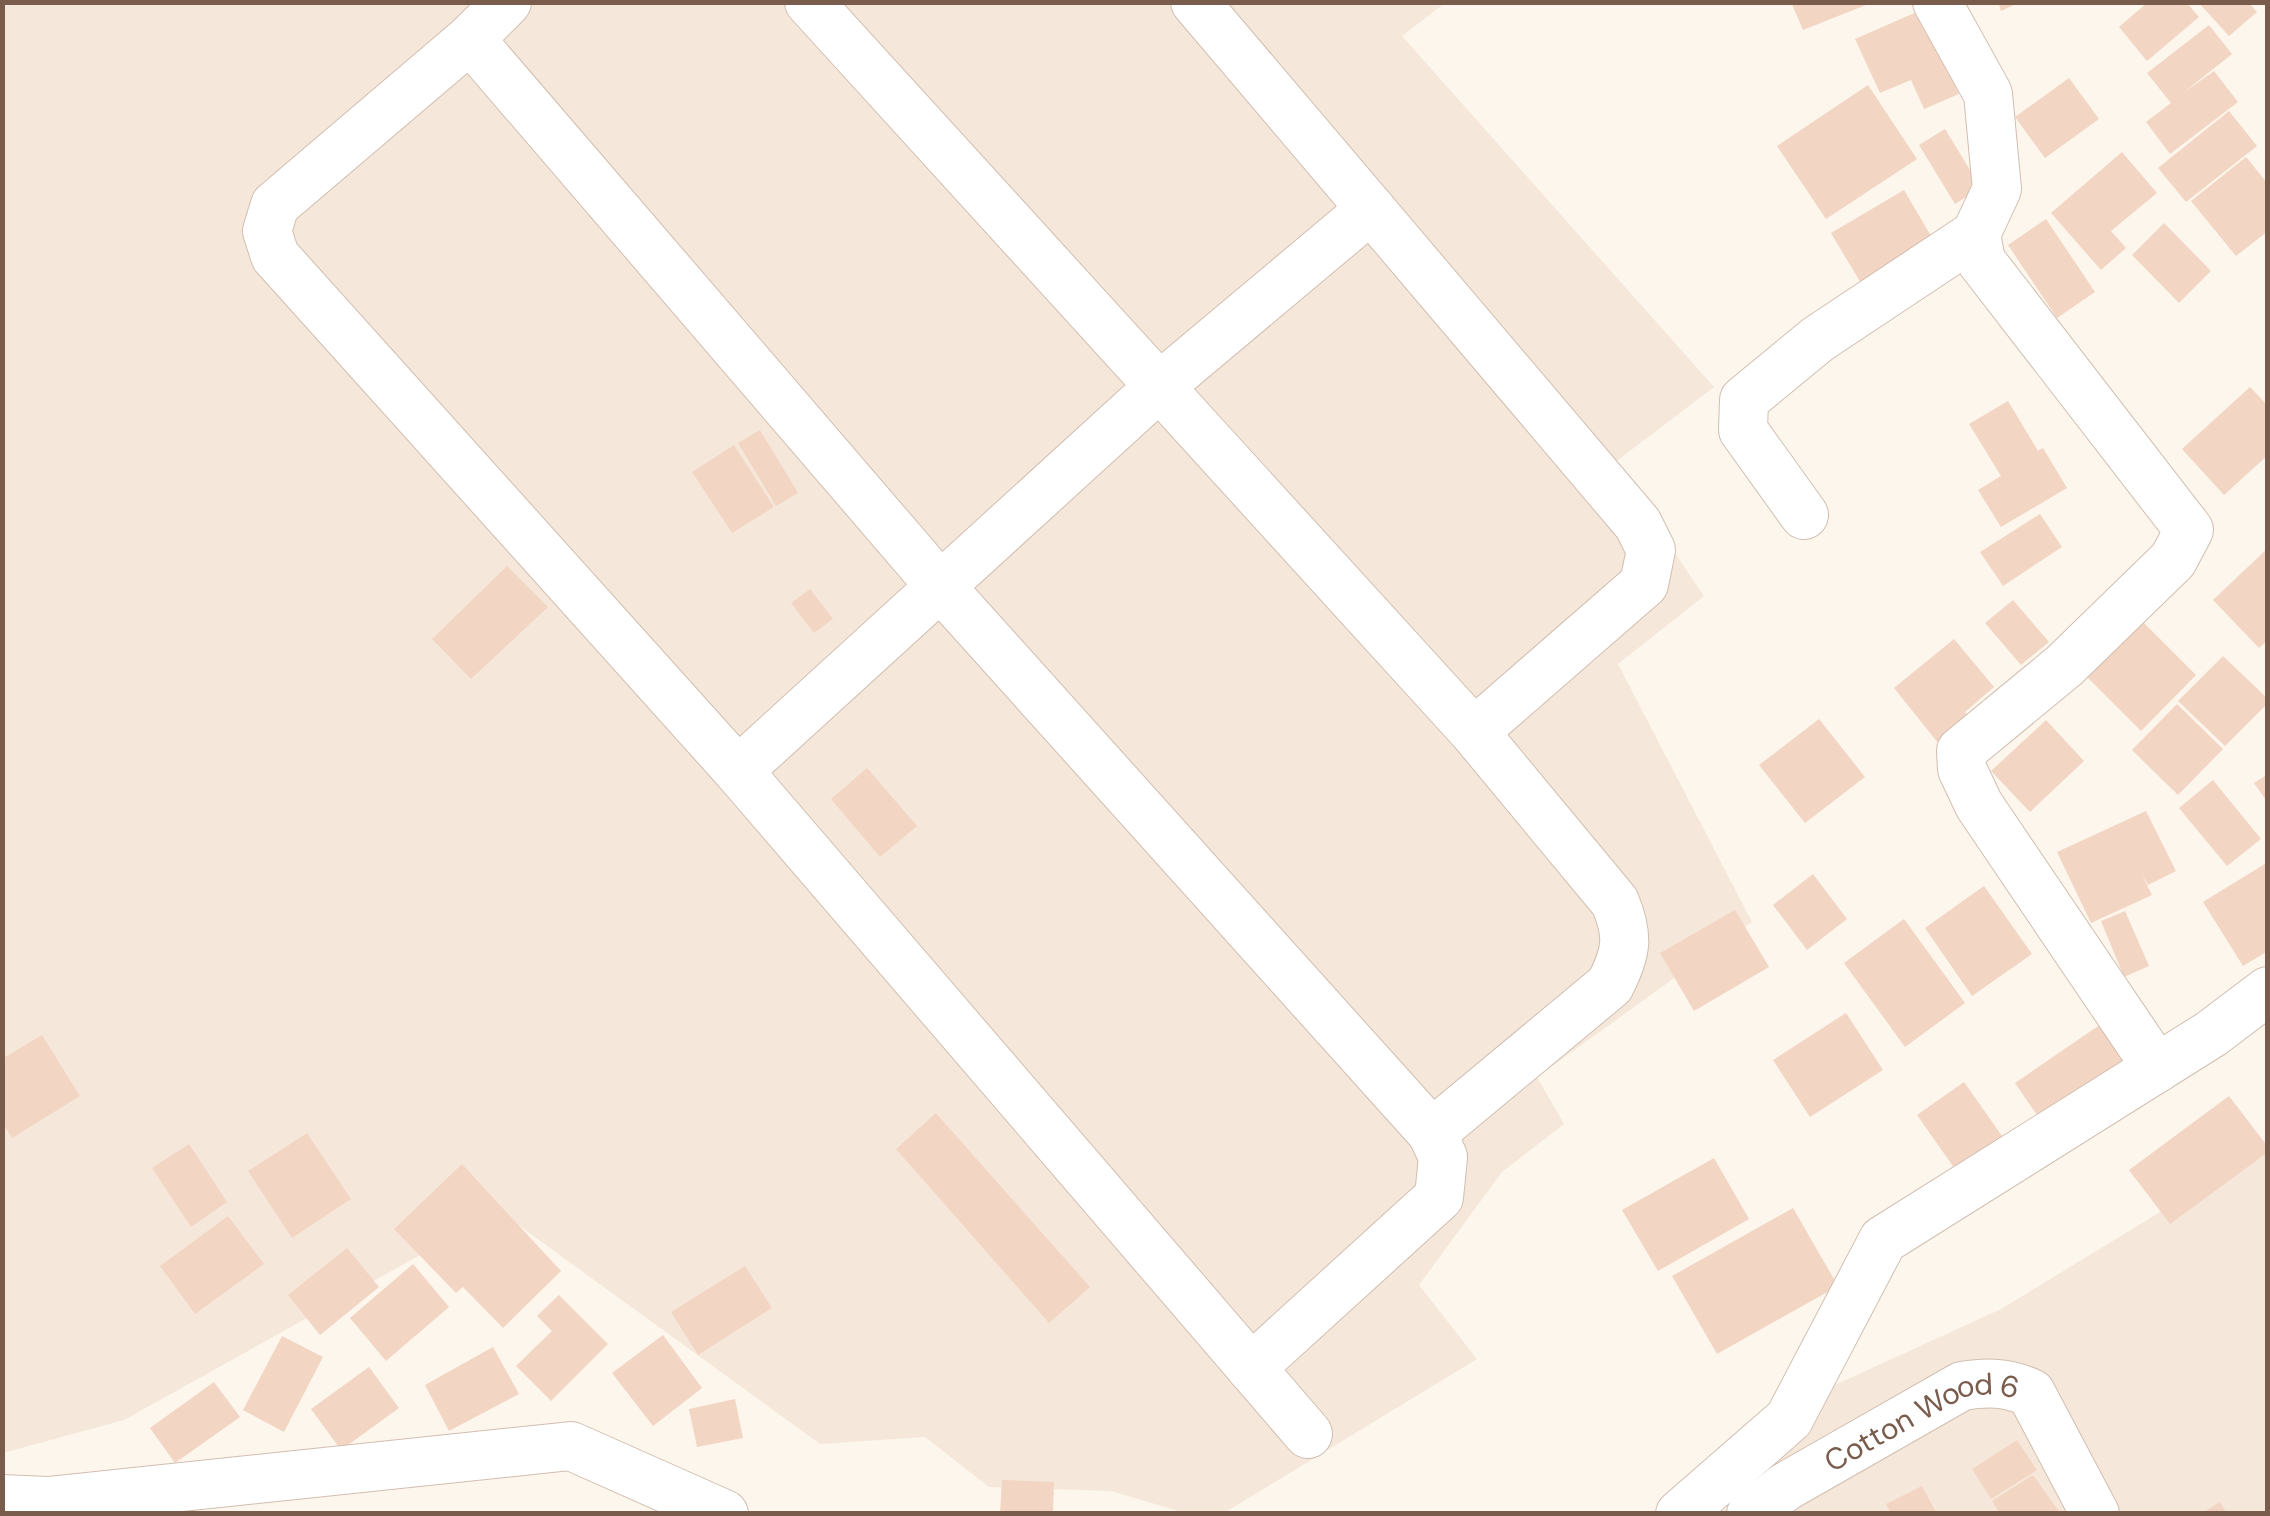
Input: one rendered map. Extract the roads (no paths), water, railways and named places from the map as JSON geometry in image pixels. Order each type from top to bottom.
[{"type":"street","points":[[507,2],[470,39],[275,205],[267,231],[275,256],[738,772],[1308,1434]]},
{"type":"street","points":[[810,2],[1474,732],[1615,902],[1626,928],[1622,962],[1610,984],[1432,1133]]},
{"type":"street","points":[[1195,2],[1638,524],[1652,550],[1644,584],[1474,732]]},
{"type":"street","points":[[1804,515],[1743,430],[1744,400],[1818,338],[1976,234],[1997,189],[1988,94],[1937,2]]},
{"type":"street","points":[[470,39],[940,586],[1432,1133],[1444,1158],[1438,1196],[1251,1368]]},
{"type":"street","points":[[738,772],[1160,386],[1372,209]]},
{"type":"street","points":[[1976,234],[1982,261],[2189,530],[2173,560],[2064,666],[1960,751],[1962,770],[1979,805],[2158,1068]]},
{"type":"street","points":[[1680,1514],[1788,1419],[1883,1240],[2211,1034],[2268,990]]},
{"type":"street","name":"Cotton Wood 6","points":[[1779,1505],[1962,1386],[2011,1383],[2032,1393],[2096,1514]]},
{"type":"street","points":[[2,1499],[48,1501],[571,1446],[724,1514]]}]
